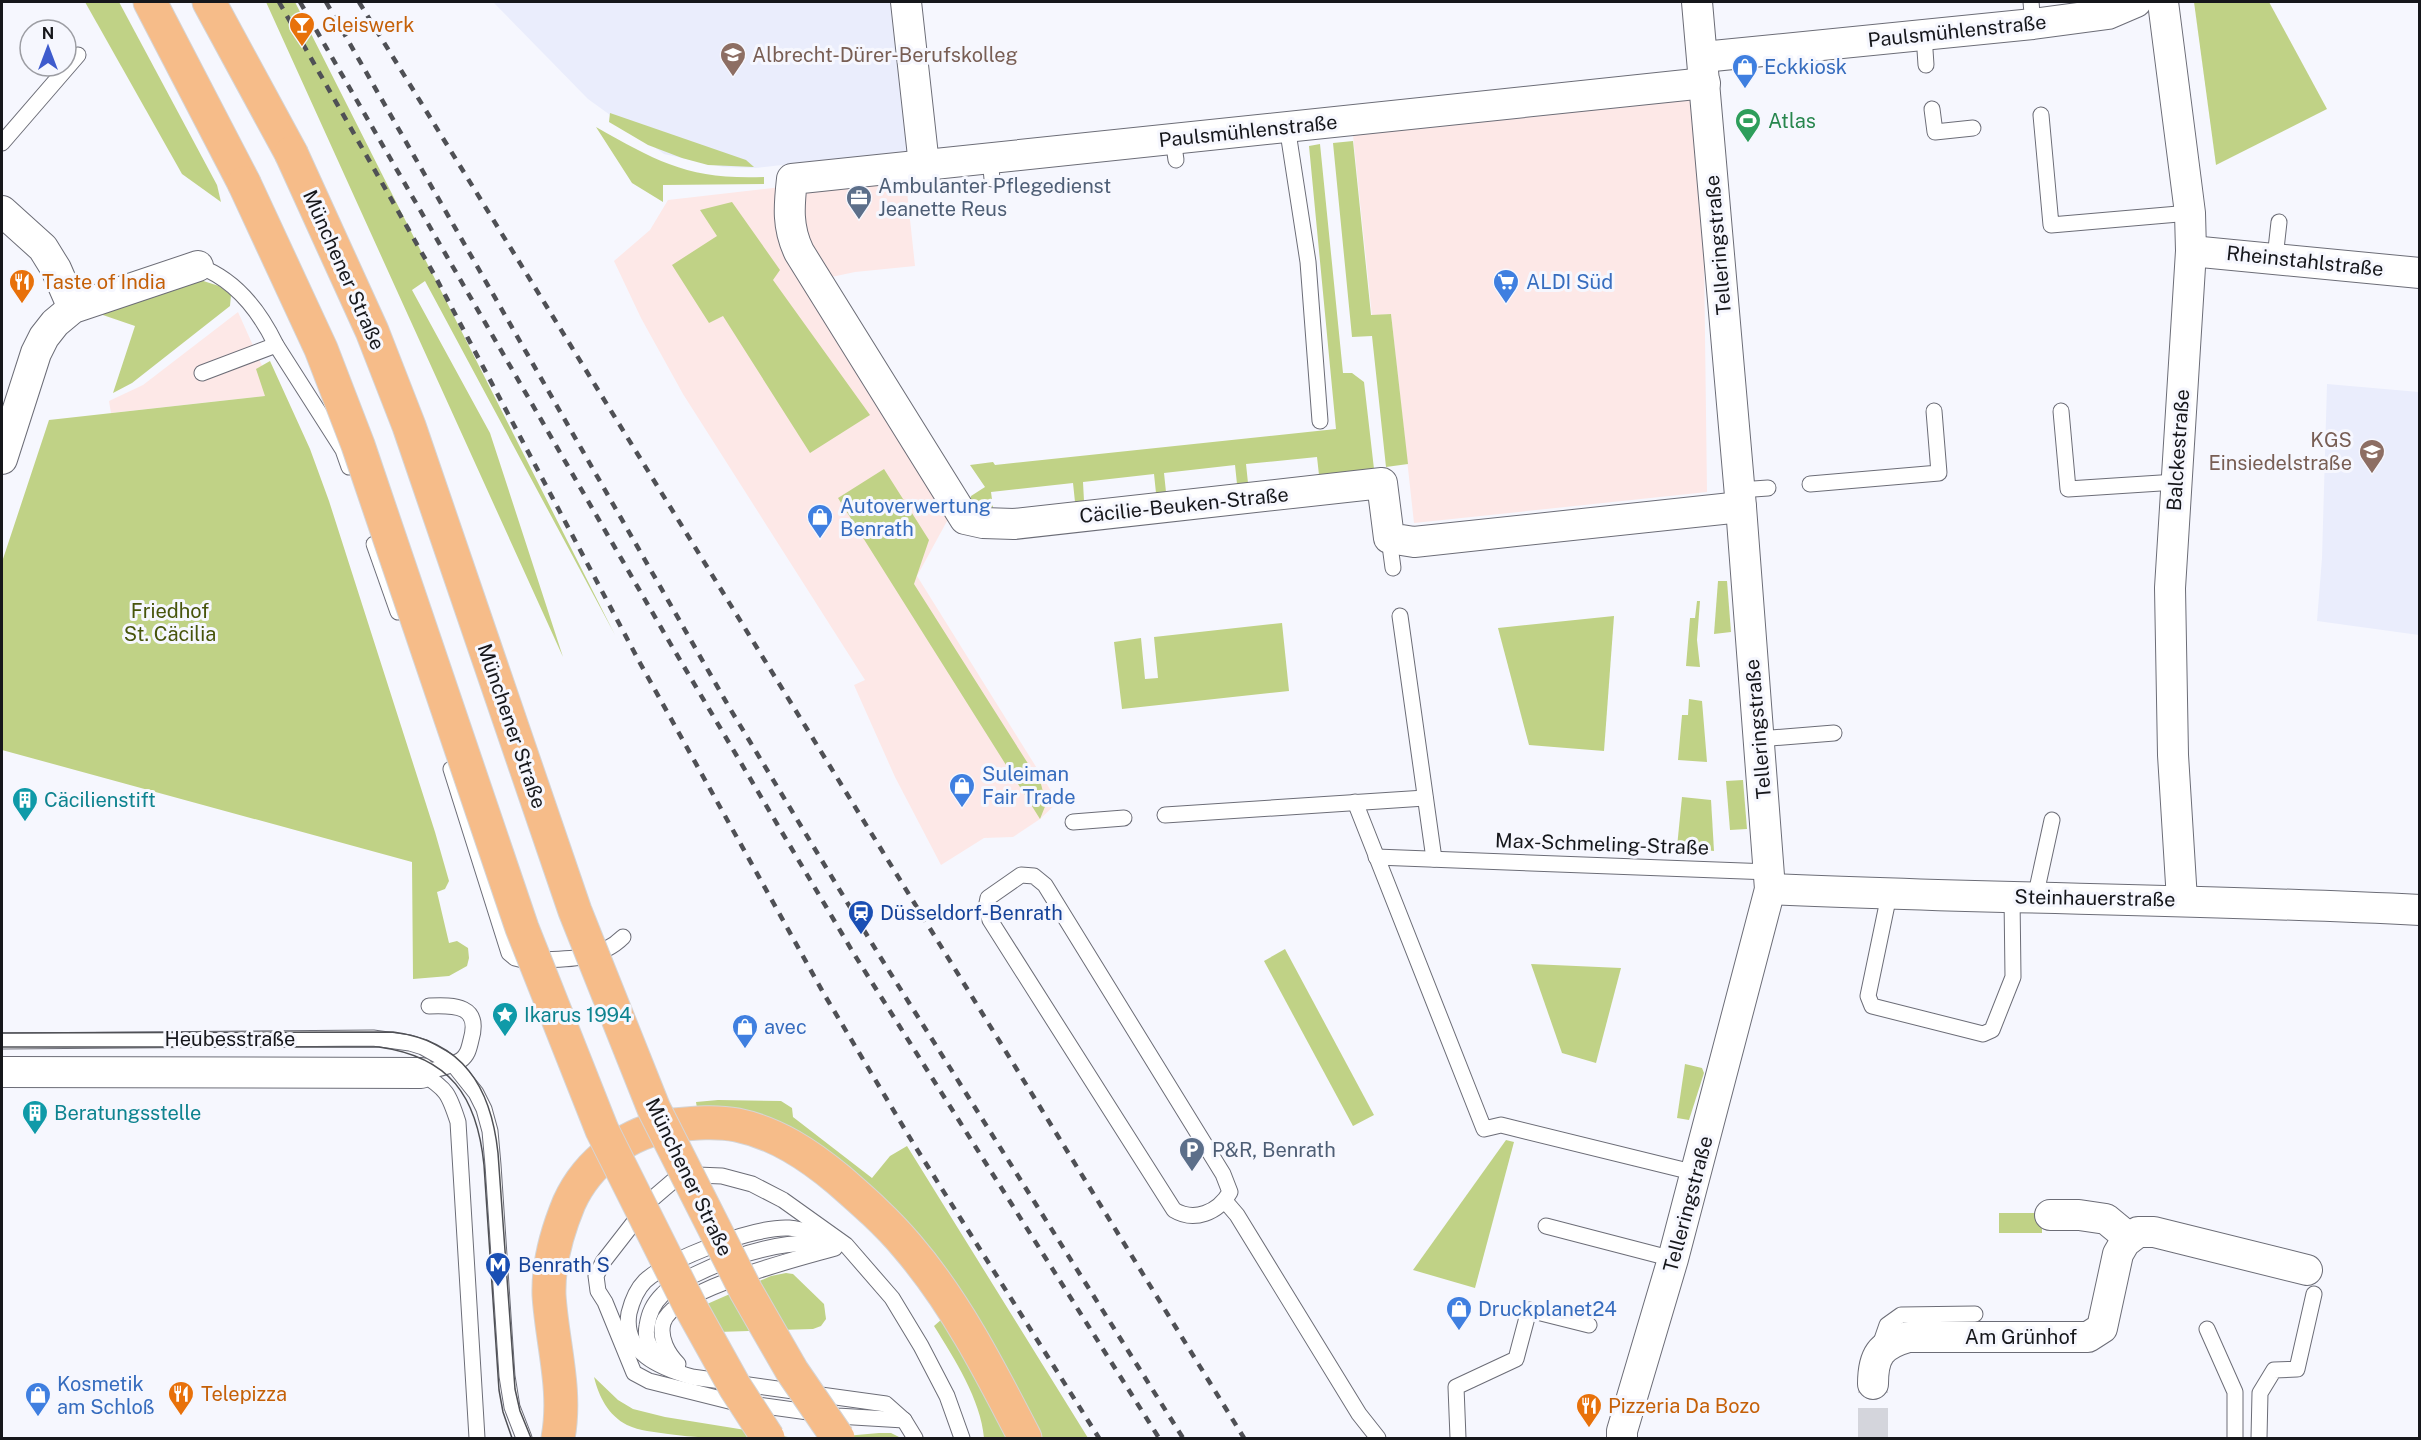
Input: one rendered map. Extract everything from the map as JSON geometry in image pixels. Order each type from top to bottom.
[{"type":"highway","points":[[150,2],[244,183],[321,350],[358,445],[522,928],[602,1130],[690,1306],[735,1386],[768,1438]]},
{"type":"highway","name":"Münchener Straße","points":[[209,2],[291,153],[372,331],[409,426],[575,911],[654,1109],[746,1291],[792,1371],[838,1438]]},
{"type":"highway","points":[[558,1438],[561,1386],[550,1300],[553,1252],[571,1200],[585,1178],[617,1146],[634,1136],[662,1127],[714,1123],[760,1131],[790,1145],[818,1163],[866,1203],[908,1247],[943,1294],[985,1361],[1025,1438]]},
{"type":"street","points":[[906,2],[924,165]]},
{"type":"street","name":"Telleringstraße","points":[[1622,1438],[1674,1259],[1770,880],[1759,740],[1749,495],[1697,2]]},
{"type":"street","name":"Paulsmühlenstraße","points":[[792,180],[924,165],[991,168],[1175,150],[1287,126],[1704,70],[1924,35],[2032,13],[2108,14],[2136,2]]},
{"type":"street","name":"Balckestraße","points":[[2163,2],[2190,213],[2191,251],[2170,600],[2173,755],[2182,900]]},
{"type":"street","name":"Cäcilie-Beuken-Straße","points":[[792,180],[789,225],[798,252],[965,519],[983,523],[1014,524],[1382,483],[1389,538]]},
{"type":"street","points":[[2,211],[43,248],[56,269],[73,308]]},
{"type":"street","name":"Rheinstahlstraße","points":[[2191,251],[2420,273]]},
{"type":"street","points":[[2,459],[44,337],[55,322],[73,308],[198,266]]},
{"type":"street","points":[[1389,538],[1414,542],[1749,495]]},
{"type":"street","name":"Steinhauerstraße","points":[[1770,880],[1890,895],[2182,900],[2420,910]]},
{"type":"street","name":"Heubesstraße","points":[[2,1072],[421,1073]]},
{"type":"street","points":[[2050,1215],[2079,1215],[2106,1219],[2129,1238],[2138,1232],[2147,1231],[2311,1282]]},
{"type":"street","name":"Am Grünhof","points":[[1875,1370],[1885,1347],[1908,1337],[2088,1337],[2102,1328],[2118,1254],[2129,1238]]},
{"type":"lane","points":[[1924,35],[1926,65]]},
{"type":"lane","points":[[2,143],[58,78]]},
{"type":"lane","points":[[1932,109],[1935,132],[1973,128]]},
{"type":"lane","points":[[2041,115],[2050,225],[2190,213]]},
{"type":"lane","points":[[1287,126],[1308,262],[1320,421]]},
{"type":"lane","points":[[2275,258],[2278,222]]},
{"type":"lane","points":[[198,266],[218,273],[242,292],[270,332],[343,450],[352,479]]},
{"type":"lane","points":[[202,373],[276,345]]},
{"type":"lane","points":[[1810,484],[1939,473],[1934,411]]},
{"type":"lane","points":[[2061,411],[2068,489],[2176,482]]},
{"type":"lane","points":[[368,525],[401,622]]},
{"type":"lane","points":[[1389,538],[1393,568]]},
{"type":"lane","points":[[1400,616],[1434,859]]},
{"type":"lane","points":[[1759,740],[1834,733]]},
{"type":"lane","points":[[445,751],[509,953],[515,958],[524,960],[579,958],[605,952],[623,937]]},
{"type":"lane","points":[[1165,815],[1425,798]]},
{"type":"lane","points":[[1355,802],[1484,1129],[1501,1125],[1696,1173]]},
{"type":"lane","points":[[1073,822],[1124,818]]},
{"type":"lane","points":[[1890,895],[1868,996],[1872,1006],[1983,1034],[1992,1030],[2013,977],[2024,897],[2052,820]]},
{"type":"lane","name":"Max-Schmeling-Straße","points":[[1376,857],[1770,880]]},
{"type":"lane","points":[[1021,875],[1034,876],[1045,885],[1223,1174],[1230,1192],[1225,1201],[1202,1215],[1183,1216],[1174,1210],[990,920],[986,904],[992,894],[1021,875]]},
{"type":"lane","points":[[429,1006],[459,1007],[466,1011],[474,1021],[475,1027],[467,1055],[453,1064]]},
{"type":"lane","name":"Heubesstraße","points":[[2,1041],[373,1038],[410,1042],[453,1064],[476,1093],[490,1131],[507,1376],[512,1407],[524,1438]]},
{"type":"lane","name":"Heubesstraße","points":[[421,1073],[453,1064]]},
{"type":"lane","points":[[421,1073],[441,1085],[450,1100],[458,1122],[477,1438]]},
{"type":"lane","points":[[904,1420],[837,1416],[729,1401],[649,1381],[634,1373],[605,1302],[598,1291],[596,1276],[603,1262],[629,1228],[661,1189],[673,1181],[685,1177],[722,1176],[752,1184],[783,1200],[846,1245],[892,1298],[947,1396],[962,1438]]},
{"type":"lane","points":[[1225,1201],[1237,1215],[1359,1414],[1378,1438]]},
{"type":"lane","points":[[1546,1226],[1674,1259]]},
{"type":"lane","points":[[846,1245],[790,1228],[767,1230],[699,1252],[656,1273],[644,1282],[632,1299],[628,1320],[632,1341],[638,1351],[648,1360],[668,1370],[692,1377],[886,1404],[904,1420],[915,1438]]},
{"type":"lane","points":[[692,1377],[670,1356],[663,1340],[663,1322],[673,1309],[714,1285],[846,1245]]},
{"type":"lane","points":[[2259,1438],[2260,1393],[2274,1370],[2297,1369],[2311,1282]]},
{"type":"lane","points":[[1458,1438],[1456,1388],[1516,1359],[1529,1310],[1589,1324]]},
{"type":"lane","points":[[1875,1370],[1881,1337],[1887,1325],[1901,1316],[1975,1314]]},
{"type":"lane","points":[[2207,1329],[2235,1392],[2235,1438]]},
{"type":"shaded area","name":"Albrecht-Dürer-Berufskolleg","points":[[493,2],[890,2],[907,151],[756,168],[723,167],[664,154],[588,99]]},
{"type":"shaded area","points":[[1692,90],[1702,99],[1707,492],[1414,523],[1391,314],[1372,316],[1352,126]]},
{"type":"shaded area","points":[[905,173],[915,266],[855,272],[822,279],[952,512],[917,576],[1058,802],[1040,819],[1013,837],[984,838],[941,865],[895,777],[854,685],[865,680],[683,394],[641,318],[614,261],[650,230],[668,200]]},
{"type":"shaded area","points":[[238,312],[272,388],[266,396],[111,413],[109,401],[143,385]]},
{"type":"shaded area","name":"KGS Einsiedelstraße","points":[[2327,384],[2419,392],[2419,635],[2317,621],[2322,558]]},
{"type":"green space","points":[[85,2],[119,2],[217,185],[221,202],[182,174]]},
{"type":"green space","points":[[266,2],[295,2],[615,635],[425,281],[412,290],[490,433],[563,657]]},
{"type":"green space","points":[[2194,2],[2269,2],[2327,109],[2216,165]]},
{"type":"green space","points":[[610,113],[746,160],[754,167],[708,165],[682,158],[648,145],[609,122]]},
{"type":"green space","points":[[596,127],[638,150],[675,166],[715,175],[764,177],[764,184],[663,185],[663,202],[632,183]]},
{"type":"green space","points":[[1353,141],[1371,315],[1391,314],[1408,464],[1386,467],[1372,336],[1352,337],[1333,143]]},
{"type":"green space","points":[[1320,144],[1343,373],[1352,373],[1364,382],[1374,469],[1319,475],[1317,457],[1246,464],[1248,483],[1237,484],[1235,465],[1164,473],[1166,492],[1156,493],[1154,474],[1083,482],[1084,501],[1075,502],[1073,483],[991,492],[993,507],[989,511],[977,507],[970,500],[971,496],[985,487],[970,465],[993,462],[995,465],[1336,429],[1309,146]]},
{"type":"green space","points":[[732,202],[780,270],[773,280],[870,415],[810,453],[723,316],[709,323],[672,265],[717,236],[700,210]]},
{"type":"green space","points":[[194,278],[219,286],[231,295],[230,306],[132,383],[113,393],[135,326],[97,313]]},
{"type":"green space","name":"Friedhof St. Cäcilia","points":[[270,361],[310,449],[329,501],[435,832],[449,881],[445,889],[437,892],[449,943],[457,941],[468,948],[469,958],[467,966],[449,976],[413,979],[412,862],[2,750],[2,562],[49,420],[265,396],[256,369]]},
{"type":"green space","points":[[884,469],[929,540],[914,584],[1041,784],[1046,804],[1040,819],[838,498]]},
{"type":"green space","points":[[1718,581],[1727,581],[1731,632],[1714,634]]},
{"type":"green space","points":[[1697,601],[1700,601],[1697,640],[1700,667],[1686,666],[1690,618],[1695,618]]},
{"type":"green space","points":[[1614,616],[1604,751],[1529,745],[1498,628]]},
{"type":"green space","points":[[1282,623],[1289,691],[1122,709],[1114,642],[1141,638],[1145,679],[1158,678],[1154,637]]},
{"type":"green space","points":[[1689,699],[1702,701],[1707,762],[1678,760],[1682,715],[1688,715]]},
{"type":"green space","points":[[1743,780],[1747,829],[1730,830],[1726,781]]},
{"type":"green space","points":[[1682,797],[1711,800],[1714,851],[1677,847]]},
{"type":"green space","points":[[1285,949],[1374,1115],[1353,1126],[1264,961]]},
{"type":"green space","points":[[1531,964],[1621,968],[1596,1063],[1562,1053]]},
{"type":"green space","points":[[1685,1064],[1702,1068],[1704,1073],[1689,1120],[1677,1118]]},
{"type":"green space","points":[[781,1101],[792,1108],[793,1117],[872,1178],[890,1156],[907,1146],[1088,1438],[1034,1438],[881,1207],[698,1114],[696,1102]]},
{"type":"green space","points":[[1506,1140],[1514,1142],[1475,1288],[1413,1270]]},
{"type":"green space","points":[[1999,1213],[2042,1213],[2042,1233],[1999,1233]]},
{"type":"green space","points":[[793,1274],[824,1304],[826,1319],[821,1326],[813,1329],[718,1332],[698,1308],[771,1276]]},
{"type":"green space","points":[[942,1319],[979,1380],[1007,1438],[984,1438],[978,1409],[972,1394],[958,1365],[934,1326]]},
{"type":"green space","points":[[594,1377],[618,1400],[633,1409],[665,1417],[794,1438],[700,1437],[637,1429],[620,1421],[610,1411],[599,1392]]},
{"type":"green space","points":[[891,1433],[901,1438],[823,1438]]},
{"type":"tunnel","points":[[1873,1384],[1873,1438]]},
{"type":"tram line","points":[[2,1033],[393,1032],[417,1037],[438,1045],[455,1057],[469,1071],[480,1088],[494,1129],[498,1153],[515,1389],[520,1411],[531,1438]]},
{"type":"tram line","points":[[2,1047],[379,1047],[404,1052],[442,1071],[456,1084],[466,1100],[475,1119],[480,1141],[484,1165],[499,1390],[503,1412],[512,1438]]},
{"type":"railway","points":[[279,2],[435,276],[640,663],[824,994],[913,1143],[1099,1438]]},
{"type":"railway","points":[[300,2],[670,643],[854,954],[1159,1438]]},
{"type":"railway","points":[[326,2],[729,707],[879,955],[1183,1438]]},
{"type":"railway","points":[[359,2],[1244,1438]]},
{"type":"place","name":"Gleiswerk","points":[[302,48]]},
{"type":"place","name":"Albrecht-Dürer-Berufskolleg","points":[[733,78]]},
{"type":"place","name":"Eckkiosk","points":[[1745,90]]},
{"type":"place","name":"Atlas","points":[[1748,144]]},
{"type":"place","name":"Ambulanter Pflegedienst Jeanette Reus","points":[[859,221]]},
{"type":"place","name":"Taste of India","points":[[22,305]]},
{"type":"place","name":"ALDI Süd","points":[[1506,305]]},
{"type":"place","name":"KGS Einsiedelstraße","points":[[2372,475]]},
{"type":"place","name":"Autoverwertung Benrath","points":[[820,540]]},
{"type":"place","name":"Suleiman Fair Trade","points":[[962,809]]},
{"type":"place","name":"Cäcilienstift","points":[[25,823]]},
{"type":"place","name":"Düsseldorf-Benrath","points":[[861,936]]},
{"type":"place","name":"Ikarus 1994","points":[[505,1038]]},
{"type":"place","name":"avec","points":[[745,1050]]},
{"type":"place","name":"Beratungsstelle","points":[[35,1136]]},
{"type":"place","name":"P&R, Benrath","points":[[1192,1173]]},
{"type":"place","name":"Benrath S","points":[[498,1288]]},
{"type":"place","name":"Druckplanet24","points":[[1459,1332]]},
{"type":"place","name":"Telepizza","points":[[181,1417]]},
{"type":"place","name":"Kosmetik am Schloß","points":[[38,1418]]},
{"type":"place","name":"Pizzeria Da Bozo","points":[[1589,1429]]}]
